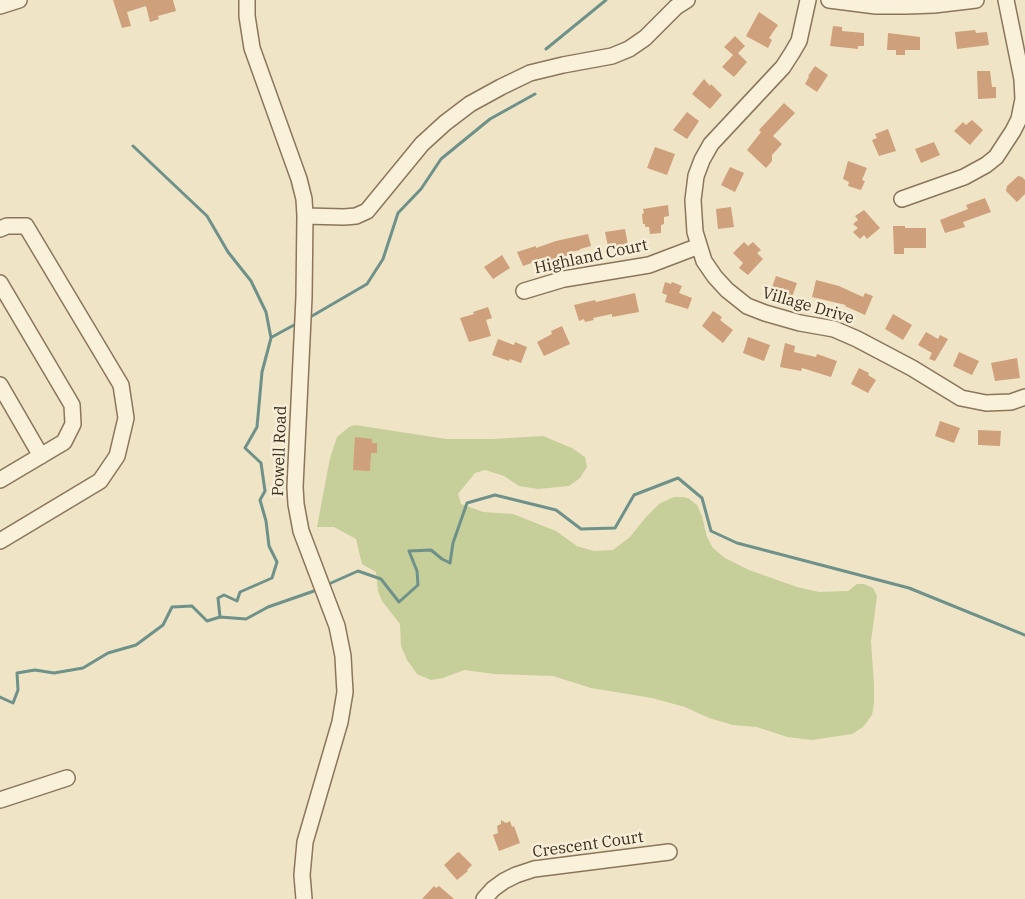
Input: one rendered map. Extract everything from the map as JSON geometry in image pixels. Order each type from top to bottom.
[{"type":"street","points":[[0,6],[19,0]]},
{"type":"street","name":"Powell Road","points":[[247,0],[252,48],[304,199],[304,297],[296,504],[301,531],[337,626],[343,656],[345,692],[306,842],[302,875],[304,899]]},
{"type":"street","points":[[305,216],[356,216],[367,211],[422,144],[470,104],[530,73],[612,56],[628,49],[645,38],[676,7],[687,0]]},
{"type":"street","name":"Village Drive","points":[[808,0],[799,41],[783,67],[711,144],[702,160],[696,176],[693,200],[695,232],[705,261],[727,290],[747,306],[765,314],[834,329],[912,368],[961,398],[986,403],[1011,402],[1025,397]]},
{"type":"street","points":[[829,0],[886,6],[934,5],[976,0]]},
{"type":"street","points":[[902,199],[964,177],[986,165],[996,157],[1013,131],[1019,119],[1023,99],[1022,79],[1006,0]]},
{"type":"street","points":[[0,229],[7,226],[26,226],[121,385],[126,418],[117,456],[100,481],[0,541]]},
{"type":"street","name":"Highland Court","points":[[524,291],[564,279],[649,265],[699,246]]},
{"type":"street","points":[[0,283],[72,405],[73,424],[64,442],[0,480]]},
{"type":"street","points":[[0,385],[41,456]]},
{"type":"street","points":[[0,800],[67,778]]},
{"type":"street","name":"Crescent Court","points":[[484,899],[504,881],[534,869],[669,852]]},
{"type":"green space","points":[[355,425],[446,439],[543,436],[572,448],[585,457],[587,467],[580,478],[569,486],[538,489],[519,486],[504,476],[485,470],[475,473],[458,494],[461,504],[483,512],[513,514],[556,531],[577,546],[594,551],[613,550],[630,537],[659,504],[674,497],[683,497],[697,505],[713,548],[725,558],[749,570],[797,587],[819,592],[848,591],[857,584],[873,588],[877,596],[871,641],[874,685],[872,715],[863,727],[852,734],[812,740],[787,737],[757,727],[733,725],[709,718],[685,707],[652,698],[591,688],[553,676],[495,674],[464,670],[431,680],[417,674],[401,646],[400,624],[382,601],[378,591],[376,572],[362,564],[356,539],[334,527],[317,527],[330,458],[337,437]]},
{"type":"building","points":[[113,0],[173,0],[176,11],[158,16],[159,19],[150,22],[146,6],[127,12],[131,26],[122,28]]},
{"type":"building","points":[[759,12],[778,25],[769,38],[772,40],[768,48],[746,36]]},
{"type":"building","points":[[833,26],[842,27],[842,31],[864,33],[864,46],[858,46],[858,49],[830,46]]},
{"type":"building","points":[[975,30],[976,33],[987,32],[989,45],[957,49],[955,32]]},
{"type":"building","points":[[888,33],[920,37],[920,50],[905,50],[905,55],[896,55],[896,50],[887,50]]},
{"type":"building","points":[[735,36],[745,46],[738,53],[747,62],[734,77],[722,67],[733,55],[724,47]]},
{"type":"building","points":[[815,66],[828,75],[817,92],[805,84]]},
{"type":"building","points":[[977,71],[990,71],[992,87],[996,87],[996,98],[978,99]]},
{"type":"building","points":[[704,79],[722,95],[710,109],[692,94]]},
{"type":"building","points":[[784,103],[795,113],[773,136],[782,144],[772,155],[772,161],[766,168],[747,150],[761,132],[759,130]]},
{"type":"building","points":[[687,112],[699,121],[687,139],[673,130]]},
{"type":"building","points":[[972,120],[983,130],[970,145],[954,131],[963,122],[966,125]]},
{"type":"building","points":[[888,129],[896,151],[879,156],[872,140],[877,138],[875,134]]},
{"type":"building","points":[[934,142],[940,155],[921,163],[915,149]]},
{"type":"building","points":[[655,147],[675,154],[667,175],[647,168]]},
{"type":"building","points":[[848,161],[867,168],[861,190],[848,186],[849,182],[843,179]]},
{"type":"building","points":[[730,167],[744,173],[735,192],[721,185]]},
{"type":"building","points":[[1018,176],[1025,180],[1025,194],[1017,202],[1006,191],[1007,186]]},
{"type":"building","points":[[985,198],[991,212],[963,222],[965,227],[945,233],[940,220],[968,209],[966,205]]},
{"type":"building","points":[[668,205],[669,216],[664,217],[661,233],[650,234],[649,227],[643,224],[643,209]]},
{"type":"building","points":[[731,207],[734,227],[718,229],[716,209]]},
{"type":"building","points":[[864,210],[880,228],[867,239],[864,235],[860,239],[853,232],[858,228],[853,224],[858,220],[855,216]]},
{"type":"building","points":[[893,226],[926,228],[926,248],[904,248],[904,254],[894,254]]},
{"type":"building","points":[[625,229],[628,245],[608,246],[605,232]]},
{"type":"building","points":[[588,234],[591,246],[542,264],[540,260],[523,266],[517,252],[536,246],[536,248]]},
{"type":"building","points":[[744,242],[748,246],[753,242],[761,250],[757,253],[763,259],[748,275],[739,268],[743,263],[733,253]]},
{"type":"building","points":[[502,255],[510,268],[493,279],[484,267]]},
{"type":"building","points":[[776,276],[797,283],[792,297],[771,290]]},
{"type":"building","points":[[816,280],[839,286],[863,297],[865,293],[873,296],[865,315],[846,305],[812,297]]},
{"type":"building","points":[[665,282],[682,286],[679,293],[692,298],[688,309],[665,302],[667,295],[662,293]]},
{"type":"building","points":[[635,293],[639,312],[612,317],[612,314],[585,322],[584,319],[579,321],[574,305]]},
{"type":"building","points":[[488,307],[492,318],[486,320],[491,336],[469,342],[460,318]]},
{"type":"building","points":[[713,311],[722,317],[720,320],[733,330],[723,343],[702,326]]},
{"type":"building","points":[[893,314],[912,325],[903,340],[885,329]]},
{"type":"building","points":[[562,326],[570,344],[544,356],[537,342]]},
{"type":"building","points":[[926,332],[938,339],[940,335],[948,339],[935,361],[929,359],[932,353],[918,345]]},
{"type":"building","points":[[748,337],[770,345],[764,361],[743,353]]},
{"type":"building","points":[[498,339],[527,347],[521,363],[492,355]]},
{"type":"building","points":[[785,343],[795,346],[794,352],[816,357],[817,354],[837,361],[831,377],[802,368],[801,371],[780,367]]},
{"type":"building","points":[[959,352],[979,361],[972,375],[953,366]]},
{"type":"building","points":[[1017,358],[1020,378],[995,381],[991,363]]},
{"type":"building","points":[[859,368],[876,380],[868,393],[851,384]]},
{"type":"building","points":[[940,421],[960,428],[954,443],[935,436]]},
{"type":"building","points":[[978,430],[1001,431],[1000,446],[978,445]]},
{"type":"building","points":[[355,437],[372,439],[372,443],[377,443],[377,453],[371,453],[370,471],[353,470]]},
{"type":"building","points":[[501,820],[506,823],[510,821],[520,843],[499,851],[493,835],[498,833],[497,826],[501,824]]},
{"type":"building","points":[[458,852],[472,865],[457,880],[444,865]]},
{"type":"building","points":[[434,886],[436,888],[439,886],[454,899],[422,899]]},
{"type":"waterway","points":[[546,49],[606,0]]},
{"type":"waterway","points":[[312,316],[367,284],[383,259],[398,213],[421,189],[441,159],[490,119],[535,94]]},
{"type":"waterway","points":[[133,146],[207,216],[228,252],[251,281],[266,312],[271,338],[262,372],[257,427],[245,448],[261,463],[265,491],[260,500],[266,521],[269,546],[277,562],[272,578],[240,592],[237,601],[224,595],[218,598],[220,617]]},
{"type":"waterway","points":[[272,337],[294,325]]},
{"type":"waterway","points":[[331,583],[358,571],[381,579],[399,602],[418,585],[417,571],[409,551],[431,550],[450,563],[453,543],[467,503],[495,495],[556,510],[581,529],[615,528],[634,495],[678,478],[702,498],[711,531],[737,543],[909,588],[1025,635]]},
{"type":"waterway","points":[[0,697],[13,703],[18,690],[17,673],[35,670],[54,673],[83,668],[108,653],[136,645],[163,625],[172,607],[192,606],[207,621],[220,617],[246,619],[268,607],[314,591]]}]
